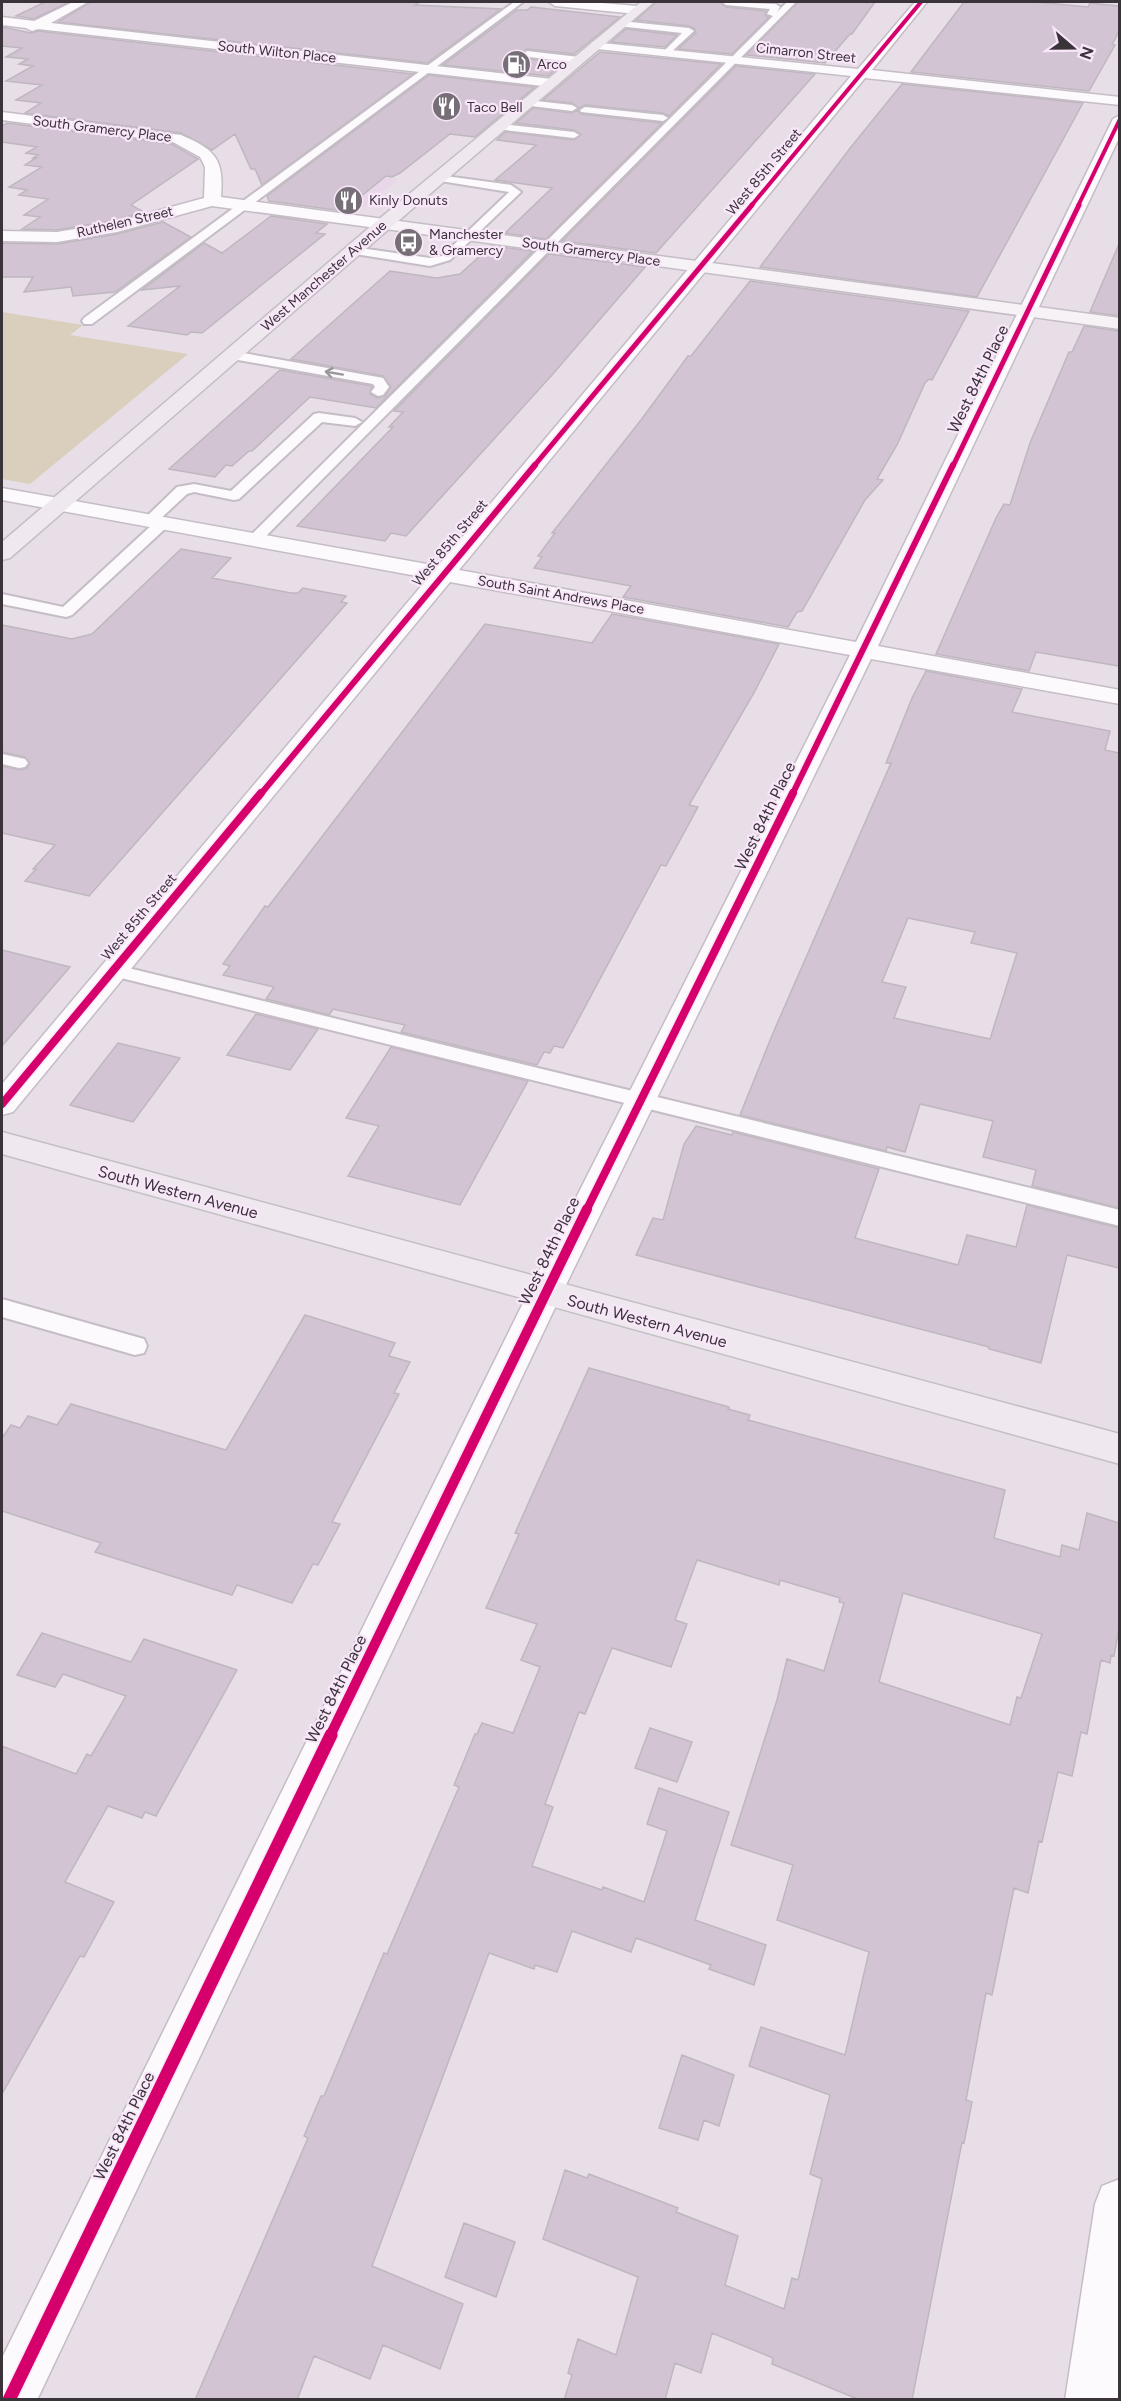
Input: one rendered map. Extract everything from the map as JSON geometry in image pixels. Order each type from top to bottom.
[{"type":"main road","name":"West Manchester Avenue","points":[[2,553],[384,224],[643,6]]},
{"type":"main road","name":"South Western Avenue","points":[[2,1143],[1119,1449]]},
{"type":"street","points":[[19,34],[82,2]]},
{"type":"street","points":[[555,2],[643,6]]},
{"type":"street","name":"West 85th Street","points":[[2,1104],[442,573],[864,73],[921,2]]},
{"type":"street","name":"South Wilton Place","points":[[2,21],[552,83]]},
{"type":"street","name":"Cimarron Street","points":[[597,45],[1119,101]]},
{"type":"street","name":"South Gramercy Place","points":[[2,116],[177,138],[208,155],[215,168],[212,201],[1119,324]]},
{"type":"street","name":"West 84th Place","points":[[9,2400],[544,1293],[864,650],[1119,119]]},
{"type":"street","name":"Ruthelen Street","points":[[2,236],[57,237],[117,227],[212,201]]},
{"type":"street","name":"South Saint Andrews Place","points":[[2,494],[1119,697]]},
{"type":"street","points":[[1091,2400],[1119,2204]]},
{"type":"lane","points":[[88,321],[519,2]]},
{"type":"lane","points":[[726,2],[776,7],[771,14]]},
{"type":"lane","points":[[248,538],[547,246],[792,2]]},
{"type":"lane","points":[[621,24],[689,31],[668,52]]},
{"type":"lane","points":[[520,60],[527,54],[579,60]]},
{"type":"lane","points":[[499,77],[510,67]]},
{"type":"lane","points":[[527,104],[572,108]]},
{"type":"lane","points":[[585,110],[663,118]]},
{"type":"lane","points":[[500,127],[574,135]]},
{"type":"lane","points":[[353,251],[430,262],[446,258],[515,192],[511,188],[438,178]]},
{"type":"lane","points":[[232,355],[378,381],[382,387],[378,392]]},
{"type":"lane","points":[[248,538],[355,423],[364,406]]},
{"type":"lane","points":[[2,599],[66,612],[156,522],[182,490],[194,488],[234,496],[319,417],[355,423]]},
{"type":"lane","points":[[112,970],[1119,1218]]},
{"type":"lane","points":[[2,1308],[135,1346]]},
{"type":"shaded area","points":[[310,168],[398,179],[361,210],[270,198]]},
{"type":"shaded area","points":[[2,312],[83,325],[70,335],[188,354],[30,484],[2,479]]},
{"type":"building","points":[[45,2],[69,2],[34,19],[16,16]]},
{"type":"building","points":[[90,2],[420,2],[415,5],[501,9],[427,63],[58,22]]},
{"type":"building","points":[[656,2],[720,2],[726,7],[766,11],[765,15],[769,17],[732,54],[678,49],[696,33],[695,29],[689,26],[636,20]]},
{"type":"building","points":[[798,2],[875,2],[852,34],[825,63],[746,55]]},
{"type":"building","points":[[964,2],[1036,2],[1088,7],[1090,3],[1119,6],[1119,31],[1112,45],[1115,45],[1089,91],[911,72]]},
{"type":"building","points":[[531,7],[620,17],[574,54],[527,49],[516,56],[517,64],[524,64],[530,59],[563,63],[548,76],[443,65],[517,10],[527,10]]},
{"type":"building","points":[[2,27],[31,33],[38,31],[413,74],[262,185],[255,169],[251,169],[235,134],[212,150],[181,133],[25,113],[41,103],[16,100],[42,85],[6,81],[33,66],[19,64],[28,59],[6,57],[22,48],[2,46]]},
{"type":"building","points":[[626,29],[677,35],[665,47],[611,42]]},
{"type":"building","points":[[600,52],[721,64],[669,116],[663,113],[585,105],[579,108],[572,103],[543,100]]},
{"type":"building","points":[[736,66],[815,74],[656,253],[562,241]]},
{"type":"building","points":[[429,75],[535,87],[475,137],[450,134],[400,173],[392,177],[386,176],[343,211],[269,201],[267,196]]},
{"type":"building","points":[[902,84],[1083,103],[977,297],[760,267],[851,147]]},
{"type":"building","points":[[533,108],[572,113],[578,110],[581,114],[662,123],[546,239],[505,233],[552,188],[495,180],[536,145],[497,140],[505,132],[574,140],[581,134],[574,130],[516,123]]},
{"type":"building","points":[[7,123],[172,144],[198,159],[131,205],[144,212],[116,220],[57,230],[22,229],[40,217],[24,215],[48,199],[19,195],[27,190],[9,187],[42,167],[25,165],[38,155],[26,153],[37,147],[2,142],[2,126]]},
{"type":"building","points":[[271,216],[327,224],[316,233],[325,234],[202,333],[191,332],[187,335],[128,326],[180,286],[142,290],[204,243],[222,253]]},
{"type":"building","points":[[163,222],[191,237],[115,292],[73,296],[71,287],[24,292],[33,277],[2,277],[2,243],[57,244],[117,234]]},
{"type":"building","points":[[1119,244],[1119,316],[1090,312]]},
{"type":"building","points":[[491,246],[533,251],[376,408],[310,397],[252,451],[232,466],[226,465],[215,477],[169,469],[280,370],[372,386],[370,394],[378,398],[385,396],[391,387],[383,376],[291,359],[390,271],[437,278],[460,274]]},
{"type":"building","points":[[549,254],[645,267],[552,375],[406,536],[391,533],[385,541],[297,526],[393,427],[389,427],[403,412],[394,411]]},
{"type":"building","points":[[750,281],[969,311],[932,380],[929,379],[925,383],[897,445],[877,479],[883,480],[865,500],[802,611],[797,612],[788,627],[623,597],[631,586],[534,568],[542,557],[538,556],[555,533],[552,533],[688,356],[691,356]]},
{"type":"building","points":[[1084,326],[1119,331],[1119,666],[1036,652],[1029,671],[936,654],[996,518],[1004,504],[1010,505],[1030,443],[1069,352],[1072,352]]},
{"type":"building","points":[[181,549],[231,558],[212,578],[291,593],[298,593],[303,588],[346,596],[341,602],[347,603],[89,896],[25,881],[55,845],[2,833],[2,766],[19,770],[27,768],[30,763],[25,757],[2,752],[2,625],[72,639],[92,634]]},
{"type":"building","points":[[612,614],[779,644],[755,691],[689,805],[698,807],[666,866],[661,865],[563,1048],[554,1046],[550,1053],[544,1052],[537,1065],[401,1032],[405,1025],[333,1009],[329,1015],[266,999],[274,987],[223,975],[230,966],[223,964],[265,906],[268,907],[485,624],[592,643]]},
{"type":"building","points":[[926,671],[1022,689],[1012,712],[1110,731],[1105,750],[1119,753],[1119,1208],[1032,1186],[1036,1170],[983,1157],[993,1121],[920,1104],[905,1152],[887,1147],[886,1151],[740,1115],[773,1033],[891,763],[886,763],[912,698]],"holes":[[[908,918],[975,932],[971,943],[1017,953],[990,1039],[894,1018],[906,987],[882,982]]]},
{"type":"building","points":[[2,950],[70,967],[2,1046]]},
{"type":"building","points":[[256,1014],[318,1029],[290,1070],[227,1055]]},
{"type":"building","points":[[118,1043],[180,1058],[133,1122],[70,1105]]},
{"type":"building","points":[[391,1047],[528,1081],[460,1205],[348,1176],[379,1126],[346,1118]]},
{"type":"building","points":[[696,1126],[732,1135],[733,1132],[879,1169],[855,1238],[958,1265],[967,1235],[1016,1247],[1027,1205],[1119,1228],[1119,1268],[1067,1255],[1041,1363],[989,1349],[989,1347],[636,1255],[653,1218],[663,1220],[684,1144]]},
{"type":"building","points":[[305,1315],[395,1343],[389,1356],[410,1362],[394,1393],[399,1394],[332,1522],[340,1524],[318,1565],[313,1564],[292,1603],[237,1585],[232,1595],[95,1552],[101,1543],[2,1511],[2,1438],[11,1425],[20,1428],[28,1416],[57,1425],[71,1404],[226,1450]]},
{"type":"building","points":[[589,1368],[729,1407],[728,1409],[750,1415],[748,1420],[1005,1490],[994,1538],[1060,1557],[1062,1545],[1079,1550],[1087,1513],[1119,1523],[1119,1628],[1114,1656],[1111,1655],[1110,1663],[1101,1660],[1087,1734],[1081,1732],[1072,1776],[1058,1772],[1042,1842],[1039,1841],[1028,1893],[1014,1888],[992,1995],[986,1993],[966,2100],[972,2102],[964,2143],[962,2142],[912,2400],[860,2400],[772,2364],[773,2358],[712,2333],[701,2373],[675,2363],[665,2400],[564,2400],[572,2375],[568,2373],[578,2339],[616,2355],[638,2277],[543,2239],[565,2170],[587,2178],[589,2174],[678,2208],[676,2212],[738,2236],[725,2285],[784,2309],[792,2278],[798,2280],[822,2179],[810,2174],[830,2095],[749,2066],[761,2027],[845,2055],[869,1952],[777,1920],[793,1865],[731,1845],[777,1700],[787,1659],[824,1671],[844,1603],[839,1602],[840,1598],[780,1580],[779,1585],[697,1560],[675,1620],[687,1624],[671,1667],[612,1648],[585,1714],[579,1712],[545,1804],[553,1807],[532,1866],[644,1902],[667,1831],[647,1824],[659,1788],[729,1812],[695,1920],[766,1945],[754,1985],[709,1969],[711,1965],[636,1938],[631,1952],[572,1931],[557,1972],[535,1965],[534,1969],[489,1953],[372,2266],[463,2304],[440,2369],[383,2345],[370,2379],[314,2356],[297,2400],[195,2400],[308,2138],[304,2136],[321,2096],[324,2096],[384,1953],[387,1954],[459,1787],[454,1785],[475,1734],[482,1723],[513,1733],[540,1667],[521,1660],[537,1624],[486,1608],[519,1534],[515,1533]],"holes":[[[903,1593],[1042,1634],[1021,1698],[1017,1697],[1010,1725],[879,1682]]]},
{"type":"building","points":[[42,1633],[131,1662],[144,1639],[237,1670],[156,1816],[145,1812],[142,1818],[108,1806],[65,1882],[114,1902],[84,1957],[80,1956],[2,2094],[2,1746],[76,1774],[87,1754],[91,1756],[126,1696],[63,1674],[55,1687],[17,1675]]},
{"type":"building","points":[[650,1728],[692,1742],[677,1782],[635,1768]]},
{"type":"building","points":[[682,2055],[734,2075],[719,2126],[704,2120],[698,2140],[659,2128]]},
{"type":"building","points":[[464,2223],[515,2242],[496,2297],[445,2277]]},
{"type":"cycle path","points":[[2,1104],[921,2]]},
{"type":"cycle path","points":[[9,2400],[545,1293],[864,650],[1120,119]]},
{"type":"place","name":"Arco","points":[[516,64]]},
{"type":"place","name":"Taco Bell","points":[[446,107]]},
{"type":"place","name":"Kinly Donuts","points":[[348,200]]},
{"type":"place","name":"Manchester & Gramercy","points":[[408,242]]}]
